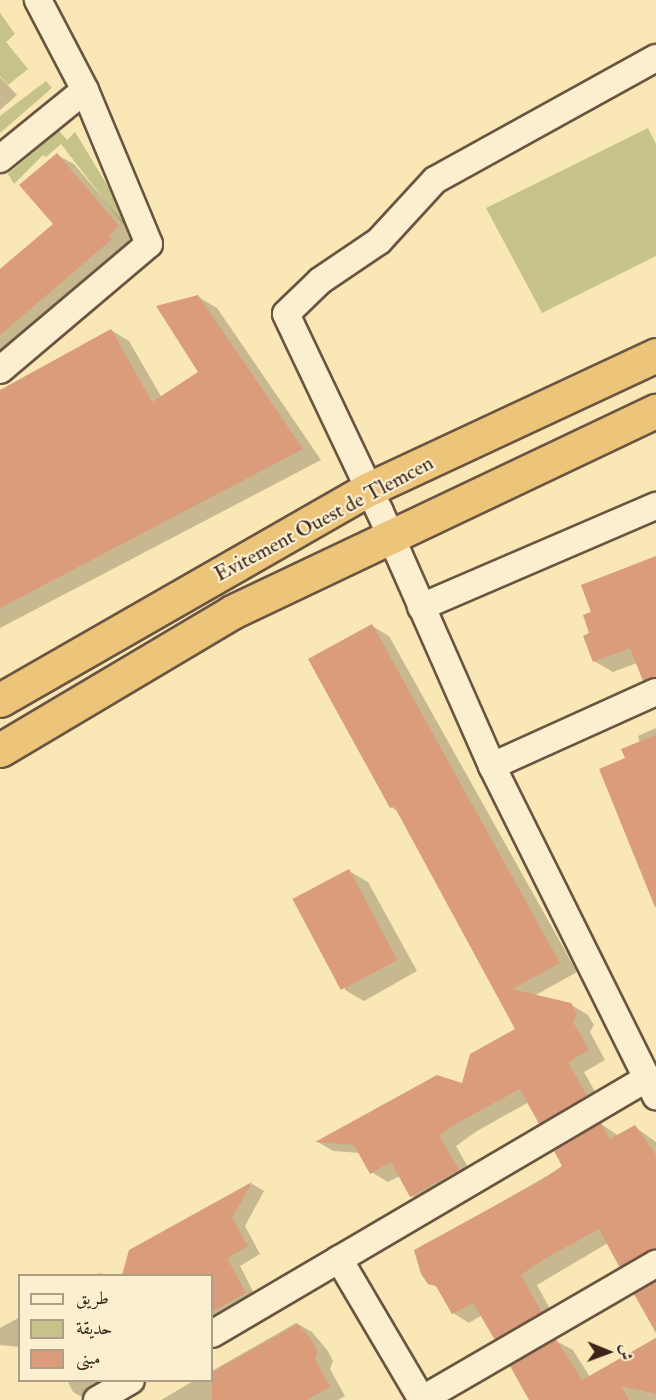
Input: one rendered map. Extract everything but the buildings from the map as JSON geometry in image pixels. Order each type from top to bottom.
[{"type":"highway","name":"Evitement Ouest de Tlemcen","points":[[0,700],[369,489],[656,355]]},
{"type":"highway","name":"Evitement Ouest de Tlemcen","points":[[0,750],[232,612],[656,411]]},
{"type":"street","points":[[0,370],[149,244],[85,90],[38,0]]},
{"type":"street","points":[[213,1333],[339,1259],[651,1088],[492,766],[391,537],[286,314],[320,281],[379,241],[435,180],[656,58]]},
{"type":"street","points":[[0,159],[85,90]]},
{"type":"street","points":[[421,607],[656,506]]},
{"type":"street","points":[[492,766],[656,692]]},
{"type":"street","points":[[339,1259],[422,1400],[656,1264]]},
{"type":"street","points":[[97,1400],[128,1382]]},
{"type":"green space","points":[[0,13],[15,34],[6,42],[28,69],[8,85],[0,76]]},
{"type":"green space","points":[[46,81],[52,88],[0,133],[0,116]]},
{"type":"green space","points":[[648,128],[656,144],[656,256],[542,313],[486,208]]},
{"type":"green space","points":[[59,131],[67,140],[75,132],[129,221],[123,224],[61,144],[46,157],[43,155],[14,184],[8,174]]}]
